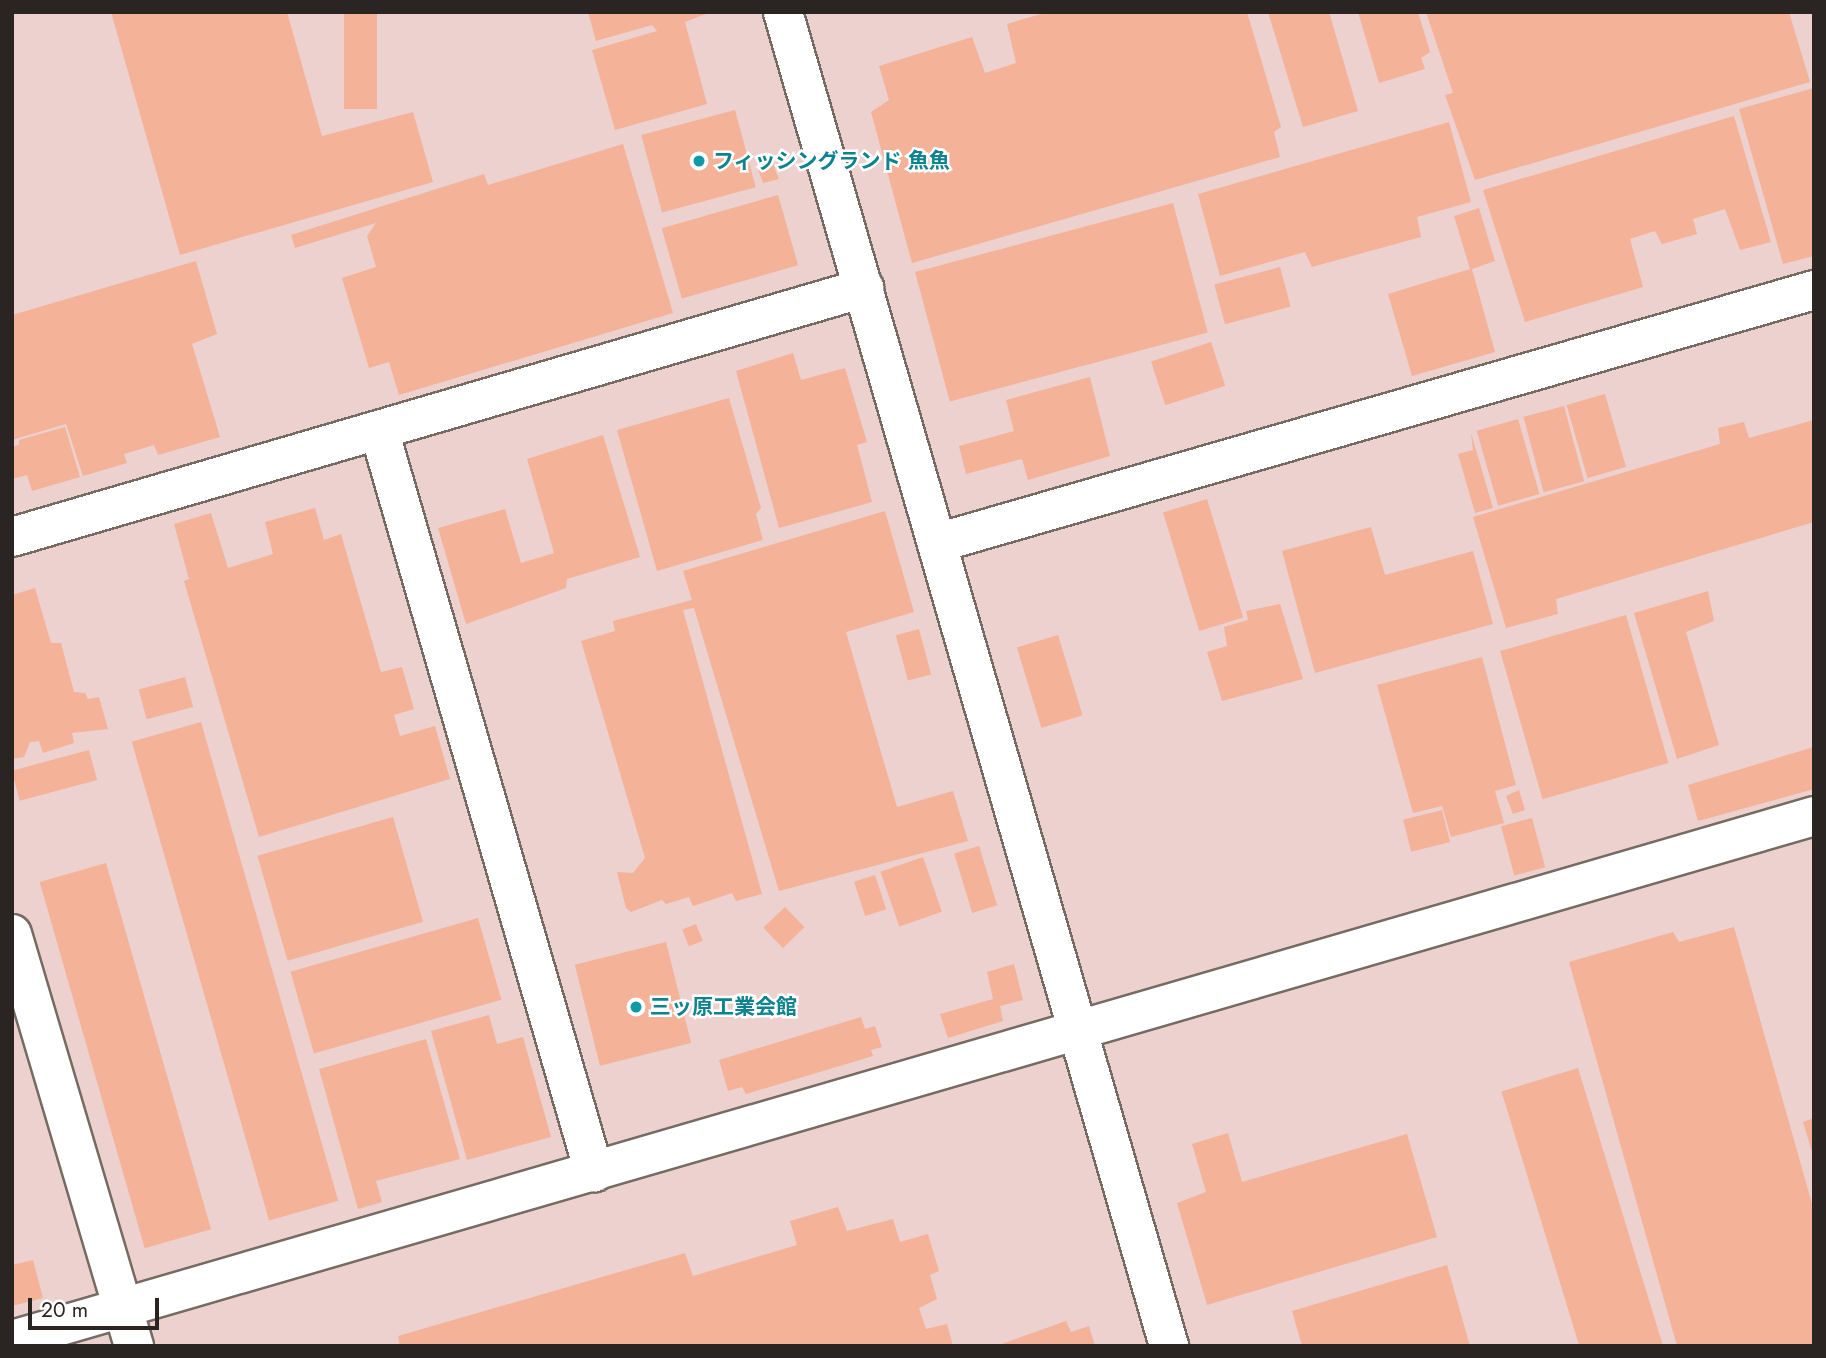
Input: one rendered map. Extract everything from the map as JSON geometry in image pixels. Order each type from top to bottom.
[{"type":"street","points":[[783,12],[1169,1346]]},
{"type":"street","points":[[12,537],[864,288]]},
{"type":"street","points":[[937,543],[1814,290]]},
{"type":"street","points":[[379,430],[594,1172]]},
{"type":"street","points":[[12,1340],[1814,816]]},
{"type":"street","points":[[12,934],[134,1346]]},
{"type":"shaded area","points":[[12,12],[1814,12],[1814,1346],[12,1346]]},
{"type":"building","points":[[111,12],[287,12],[322,136],[413,112],[433,182],[180,255]]},
{"type":"building","points":[[344,12],[377,12],[377,109],[344,109]]},
{"type":"building","points":[[588,12],[711,12],[685,22],[707,104],[615,130],[592,50],[657,31],[652,25],[596,41]]},
{"type":"building","points":[[1048,12],[1247,12],[1281,127],[1274,132],[1280,157],[912,263],[871,112],[889,100],[879,66],[972,37],[985,73],[1016,63],[1007,24]]},
{"type":"building","points":[[1268,12],[1329,12],[1358,111],[1303,127]]},
{"type":"building","points":[[1358,12],[1418,12],[1430,52],[1421,58],[1425,69],[1379,83]]},
{"type":"building","points":[[1426,12],[1789,12],[1810,82],[1475,180],[1445,95],[1453,93]]},
{"type":"building","points":[[1814,88],[1814,256],[1783,264],[1739,109]]},
{"type":"building","name":"フィッシングランド 魚魚","points":[[735,110],[756,187],[662,212],[641,135]]},
{"type":"building","points":[[1734,116],[1771,242],[1740,250],[1725,209],[1693,219],[1697,234],[1662,244],[1655,231],[1630,239],[1643,287],[1525,322],[1483,190]]},
{"type":"building","points":[[1449,122],[1471,202],[1417,217],[1421,237],[1312,267],[1305,252],[1220,276],[1198,194]]},
{"type":"building","points":[[623,144],[673,313],[399,395],[389,362],[369,368],[342,278],[376,267],[367,236],[376,223],[295,248],[291,235],[484,174],[488,185]]},
{"type":"building","points":[[773,164],[779,179],[763,183],[758,169]]},
{"type":"building","points":[[778,195],[798,265],[682,299],[662,228]]},
{"type":"building","points":[[1173,203],[1208,332],[950,402],[915,272]]},
{"type":"building","points":[[1479,208],[1495,261],[1472,269],[1495,352],[1412,376],[1388,294],[1470,269],[1454,216]]},
{"type":"building","points":[[196,261],[217,334],[192,344],[220,437],[158,455],[154,445],[124,454],[127,463],[83,476],[66,424],[12,440],[12,315]]},
{"type":"building","points":[[1280,267],[1291,307],[1225,324],[1214,285]]},
{"type":"building","points":[[1211,342],[1225,386],[1165,405],[1151,361]]},
{"type":"building","points":[[793,353],[801,380],[845,368],[867,442],[857,445],[872,502],[779,528],[736,371]]},
{"type":"building","points":[[1090,377],[1110,456],[1028,480],[1022,459],[966,474],[959,446],[1014,431],[1006,400]]},
{"type":"building","points":[[1605,394],[1626,467],[1587,478],[1567,405]]},
{"type":"building","points":[[729,398],[761,508],[756,514],[763,540],[657,571],[617,430]]},
{"type":"building","points":[[1564,406],[1584,481],[1544,492],[1523,417]]},
{"type":"building","points":[[1518,419],[1539,494],[1498,506],[1477,431]]},
{"type":"building","points":[[1814,420],[1814,522],[1556,599],[1558,614],[1506,628],[1473,517],[1720,444],[1718,428],[1744,422],[1749,438]]},
{"type":"building","points":[[65,427],[80,477],[32,491],[27,475],[12,479],[12,447],[19,445],[19,440]]},
{"type":"building","points":[[1471,433],[1493,508],[1475,513],[1458,454],[1473,450]]},
{"type":"building","points":[[603,435],[640,557],[567,579],[566,588],[466,624],[438,528],[505,509],[521,563],[554,553],[527,459]]},
{"type":"building","points":[[1207,499],[1243,618],[1199,631],[1163,512]]},
{"type":"building","points":[[315,508],[324,540],[341,534],[381,672],[402,667],[414,709],[394,715],[400,736],[435,726],[450,779],[259,837],[184,581],[189,579],[174,524],[211,513],[228,568],[273,554],[265,522]]},
{"type":"building","points":[[885,511],[914,612],[846,632],[897,807],[953,791],[968,841],[779,891],[694,608],[683,610],[762,894],[736,901],[732,893],[693,906],[689,897],[666,904],[662,900],[631,912],[626,908],[617,872],[633,873],[645,858],[581,641],[615,631],[613,621],[692,600],[683,571]]},
{"type":"building","points":[[1371,527],[1385,575],[1473,551],[1493,624],[1315,673],[1282,551]]},
{"type":"building","points":[[35,588],[51,643],[61,643],[74,692],[85,693],[88,699],[99,697],[108,729],[72,733],[74,743],[43,753],[39,741],[30,742],[24,757],[12,759],[12,595]]},
{"type":"building","points":[[1708,591],[1714,621],[1686,632],[1719,745],[1677,759],[1634,613]]},
{"type":"building","points":[[1280,604],[1303,679],[1222,701],[1207,652],[1227,646],[1224,627],[1248,620],[1246,611]]},
{"type":"building","points":[[1626,615],[1668,763],[1543,799],[1500,651]]},
{"type":"building","points":[[919,629],[931,674],[908,681],[896,635]]},
{"type":"building","points":[[1058,635],[1083,715],[1041,728],[1017,648]]},
{"type":"building","points":[[1482,657],[1516,785],[1495,791],[1504,823],[1451,837],[1442,806],[1413,813],[1377,685]]},
{"type":"building","points":[[185,677],[193,707],[147,719],[139,689]]},
{"type":"building","points":[[201,722],[338,1201],[269,1221],[132,742]]},
{"type":"building","points":[[1814,747],[1814,789],[1698,821],[1688,785]]},
{"type":"building","points":[[89,750],[97,780],[20,801],[12,771]]},
{"type":"building","points":[[1519,790],[1525,810],[1513,814],[1506,796]]},
{"type":"building","points":[[1442,810],[1450,842],[1411,852],[1403,820]]},
{"type":"building","points":[[393,817],[423,922],[288,961],[257,856]]},
{"type":"building","points":[[1532,818],[1545,867],[1514,876],[1501,826]]},
{"type":"building","points":[[979,846],[997,905],[972,913],[954,854]]},
{"type":"building","points":[[923,857],[942,912],[899,926],[880,872]]},
{"type":"building","points":[[106,863],[211,1229],[145,1248],[40,882]]},
{"type":"building","points":[[875,875],[886,909],[865,916],[854,882]]},
{"type":"building","points":[[785,907],[804,927],[783,948],[763,928]]},
{"type":"building","points":[[478,918],[501,1000],[314,1053],[291,972]]},
{"type":"building","points":[[696,924],[703,941],[689,946],[682,930]]},
{"type":"building","points":[[1734,927],[1814,1211],[1814,1346],[1677,1346],[1569,962],[1673,932],[1679,942]]},
{"type":"building","name":"三ッ原工業会館","points":[[666,942],[691,1043],[600,1066],[575,965]]},
{"type":"building","points":[[1014,964],[1023,1000],[1000,1006],[1003,1021],[948,1038],[940,1014],[993,999],[987,972]]},
{"type":"building","points":[[489,1015],[497,1044],[523,1037],[551,1137],[467,1160],[431,1031]]},
{"type":"building","points":[[861,1017],[865,1029],[875,1026],[882,1047],[871,1050],[873,1056],[746,1094],[742,1087],[728,1091],[719,1060]]},
{"type":"building","points":[[426,1039],[460,1159],[376,1181],[382,1202],[358,1209],[319,1069]]},
{"type":"building","points":[[1578,1068],[1663,1345],[1579,1346],[1501,1091]]},
{"type":"building","points":[[1814,1118],[1814,1154],[1813,1155],[1803,1122]]},
{"type":"building","points":[[1228,1133],[1242,1182],[1407,1134],[1437,1237],[1207,1305],[1177,1203],[1206,1192],[1192,1144]]},
{"type":"building","points":[[838,1207],[847,1231],[893,1219],[900,1242],[928,1234],[939,1271],[930,1275],[937,1299],[919,1308],[926,1329],[947,1324],[953,1346],[400,1346],[398,1336],[685,1253],[693,1276],[797,1245],[790,1221]]},
{"type":"building","points":[[33,1260],[43,1298],[12,1306],[12,1265]]},
{"type":"building","points":[[1447,1265],[1470,1346],[1302,1346],[1292,1311]]},
{"type":"building","points":[[1066,1321],[1071,1332],[1089,1326],[1095,1346],[996,1346]]},
{"type":"place","name":"フィッシングランド 魚魚","points":[[699,161]]},
{"type":"place","name":"三ッ原工業会館","points":[[636,1007]]}]
